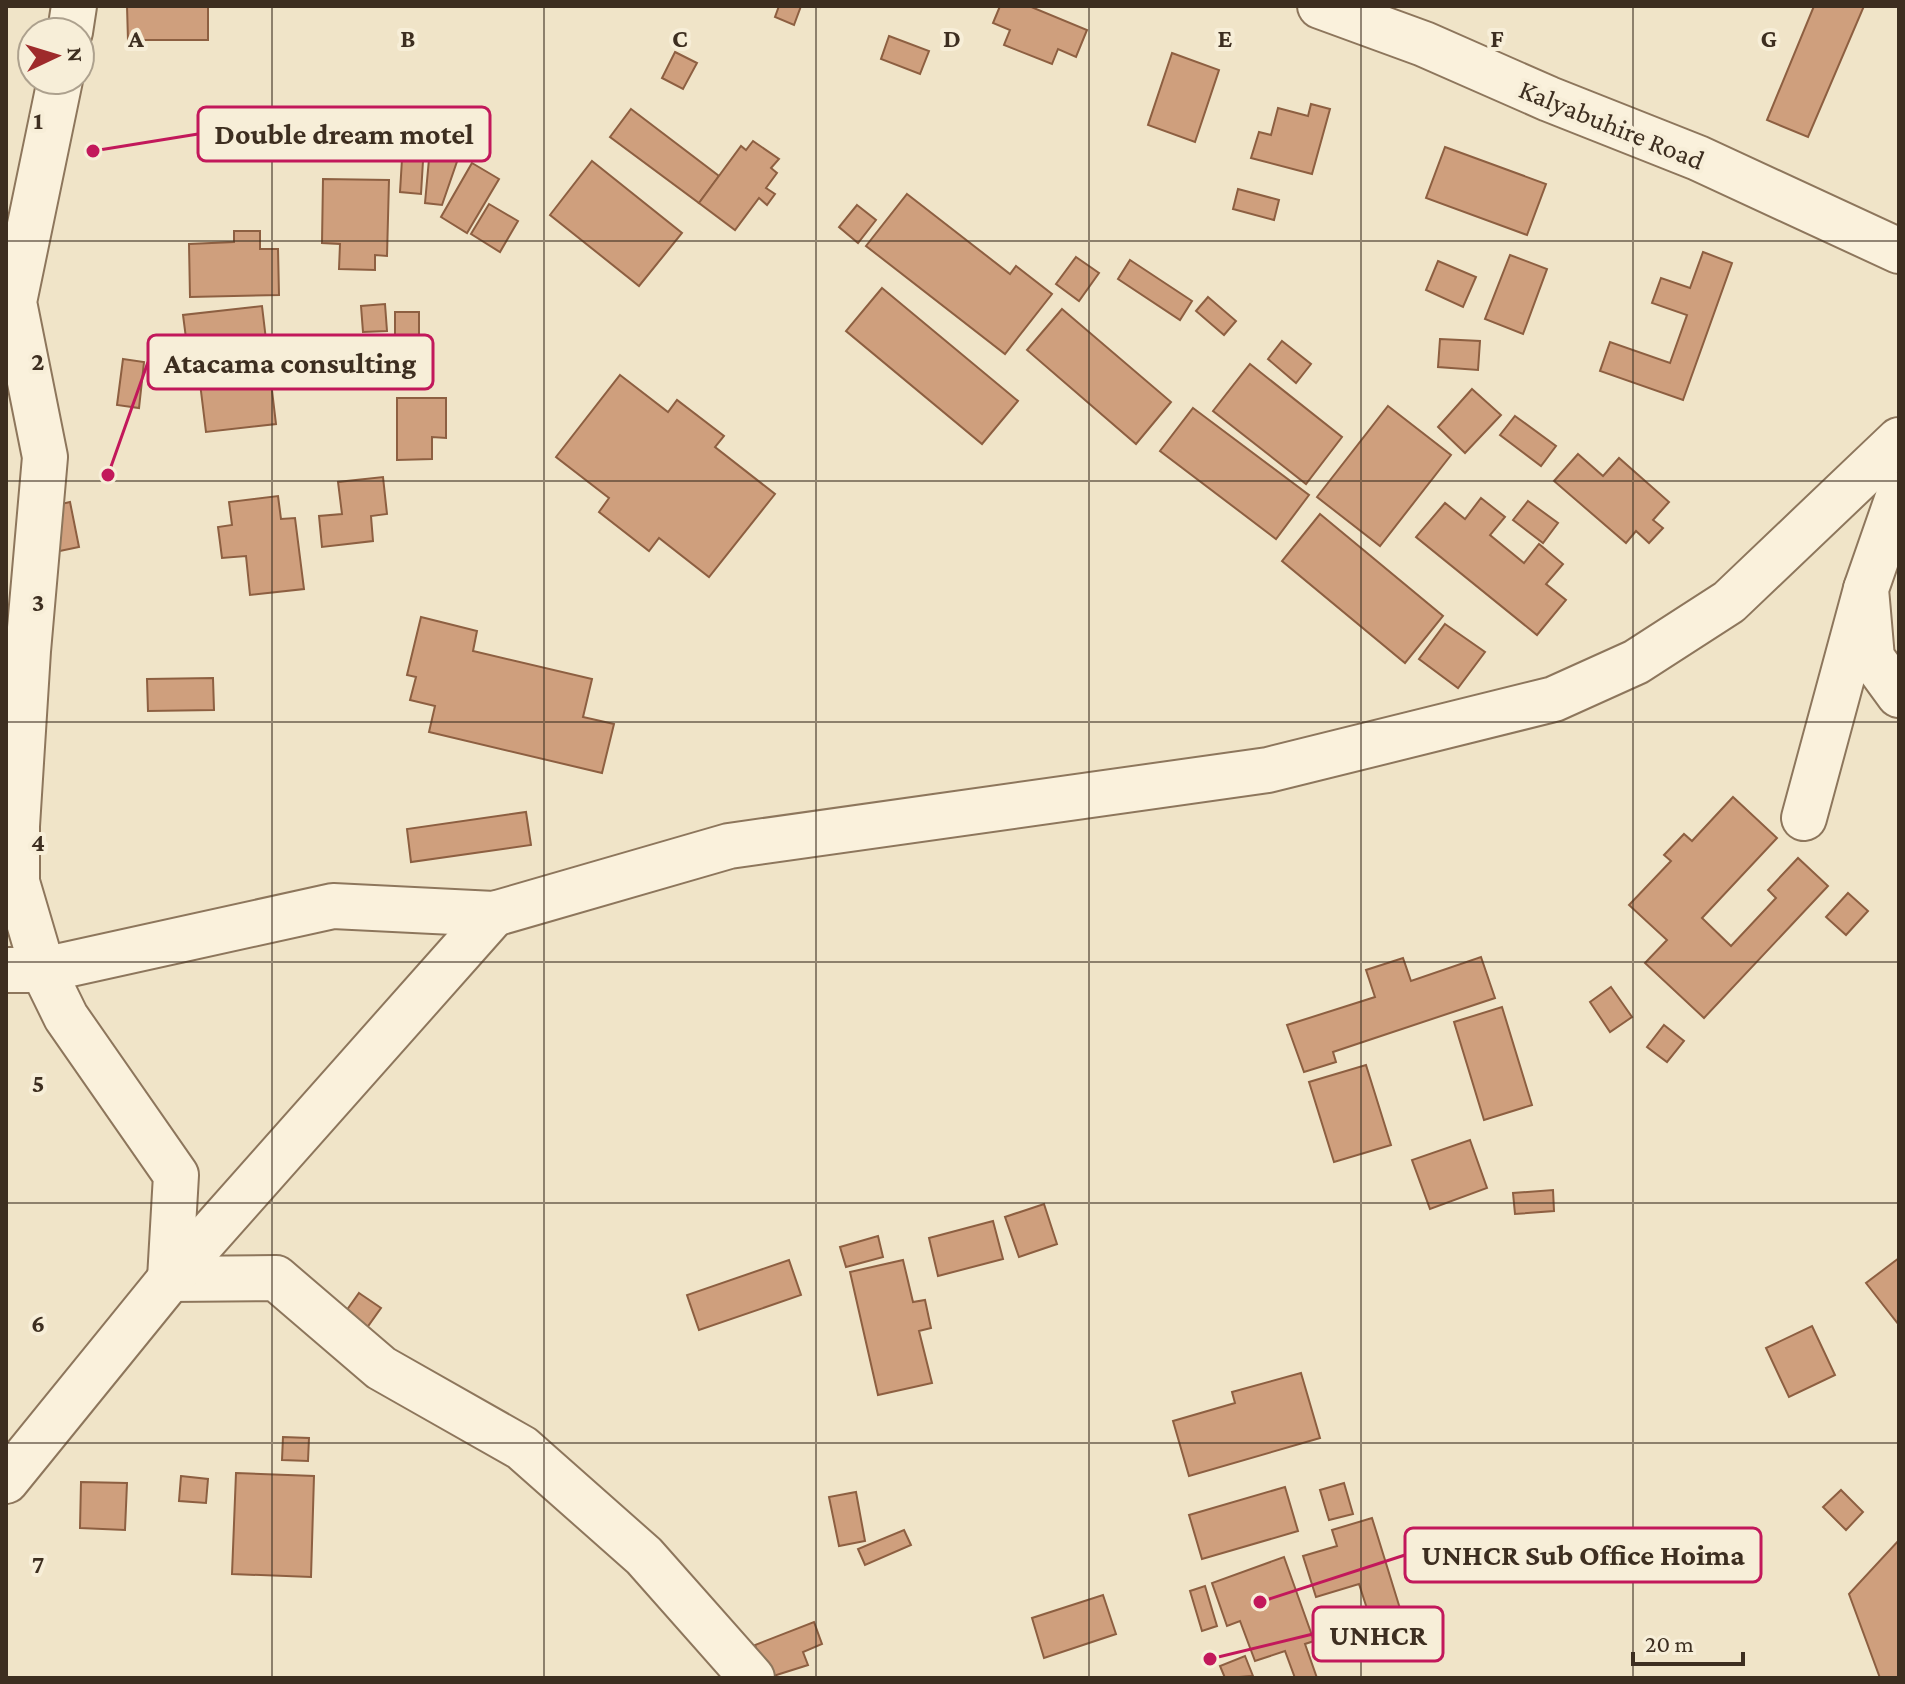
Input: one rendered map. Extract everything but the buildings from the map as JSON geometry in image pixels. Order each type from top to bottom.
[{"type":"street","name":"Kalyabuhire Road","points":[[1320,6],[1424,44],[1549,99],[1698,158],[1899,251]]},
{"type":"street","points":[[56,96],[10,302],[45,457],[17,826],[17,882],[25,970],[66,1017],[176,1175],[170,1279]]},
{"type":"street","points":[[25,970],[333,906],[494,914],[729,846],[1268,770],[1554,699],[1636,662],[1729,602],[1899,440]]},
{"type":"street","points":[[1804,818],[1866,589],[1899,494]]},
{"type":"street","points":[[1866,589],[1872,658],[1899,695]]},
{"type":"street","points":[[6,1481],[170,1279],[494,914]]},
{"type":"street","points":[[170,1279],[276,1278],[381,1368],[522,1448],[644,1556],[752,1678]]},
{"type":"place","name":"Double dream motel","points":[[93,151]]},
{"type":"place","name":"Atacama consulting","points":[[108,475]]},
{"type":"place","name":"UNHCR Sub Office Hoima","points":[[1260,1602]]},
{"type":"place","name":"UNHCR","points":[[1210,1659]]}]
